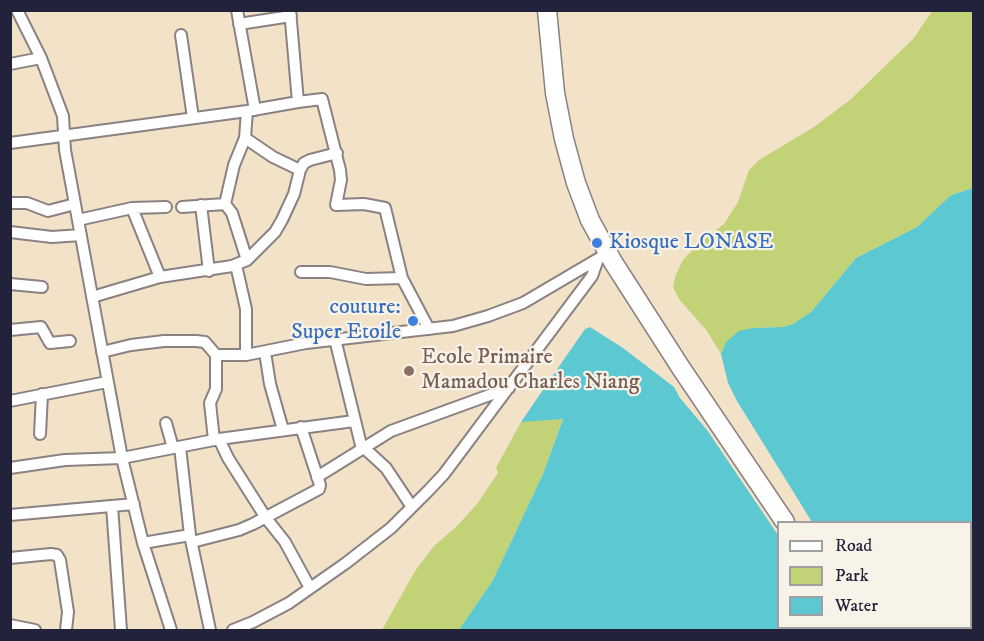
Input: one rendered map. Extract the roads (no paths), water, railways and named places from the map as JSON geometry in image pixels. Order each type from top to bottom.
[{"type":"highway","points":[[546,10],[555,93],[564,139],[582,201],[603,256],[784,521]]},
{"type":"street","points":[[17,10],[41,58],[63,116],[63,136],[122,458],[143,543],[171,630]]},
{"type":"street","points":[[225,204],[234,165],[245,138],[251,111],[237,10]]},
{"type":"street","points":[[239,24],[290,13],[298,102]]},
{"type":"street","points":[[181,35],[193,118]]},
{"type":"street","points":[[10,64],[41,58]]},
{"type":"street","points":[[10,143],[251,111],[298,102],[324,101],[341,180],[336,205],[364,204],[385,208],[402,278],[429,330]]},
{"type":"street","points":[[245,138],[273,157],[300,170]]},
{"type":"street","points":[[92,297],[160,277],[209,271],[247,260],[275,232],[294,194],[304,163],[337,153]]},
{"type":"street","points":[[10,203],[27,203],[48,211],[75,204]]},
{"type":"street","points":[[182,207],[225,204]]},
{"type":"street","points":[[225,204],[232,213],[247,260]]},
{"type":"street","points":[[201,205],[209,271]]},
{"type":"street","points":[[78,220],[132,208],[166,207]]},
{"type":"street","points":[[132,208],[160,277]]},
{"type":"street","points":[[10,232],[52,237],[81,235]]},
{"type":"street","points":[[216,355],[246,355],[306,342],[429,330],[472,321],[523,303],[603,256]]},
{"type":"street","points":[[233,630],[269,615],[310,588],[376,540],[412,507],[444,474],[592,276],[603,256]]},
{"type":"street","points":[[236,265],[246,309],[246,355]]},
{"type":"street","points":[[301,272],[330,272],[366,279],[402,278]]},
{"type":"street","points":[[10,284],[42,286]]},
{"type":"street","points":[[10,330],[41,327],[50,343],[70,341]]},
{"type":"street","points":[[335,339],[358,439],[363,449],[386,468],[412,507]]},
{"type":"street","points":[[102,352],[131,345],[164,341],[205,342],[216,355],[216,389],[210,403],[217,439],[266,518],[285,542],[310,588]]},
{"type":"street","points":[[265,352],[270,384],[283,429]]},
{"type":"street","points":[[10,401],[107,382]]},
{"type":"street","points":[[317,477],[391,431],[509,388]]},
{"type":"street","points":[[40,435],[42,394]]},
{"type":"street","points":[[10,468],[65,460],[122,458],[217,439],[354,421]]},
{"type":"street","points":[[166,423],[177,447],[191,538],[210,630]]},
{"type":"street","points":[[143,543],[239,530],[319,489],[320,485],[301,427]]},
{"type":"street","points":[[10,515],[134,504]]},
{"type":"street","points":[[112,506],[121,630]]},
{"type":"street","points":[[10,558],[57,555],[60,560],[68,612],[66,630]]},
{"type":"street","points":[[10,625],[35,630]]},
{"type":"water","points":[[973,188],[973,630],[878,630],[972,629],[972,521],[811,521],[737,401],[728,383],[721,354],[726,342],[739,331],[783,327],[793,324],[811,312],[856,258],[917,227],[951,195]]},
{"type":"water","points":[[590,327],[623,348],[674,387],[680,398],[707,430],[777,534],[777,629],[843,630],[459,630],[493,580],[543,474],[563,419],[521,422],[585,329]]},
{"type":"place","name":"Kiosque LONASE","points":[[597,243]]},
{"type":"place","name":"couture: Super Etoile","points":[[413,321]]},
{"type":"place","name":"Ecole Primaire Mamadou Charles Niang","points":[[409,371]]}]
